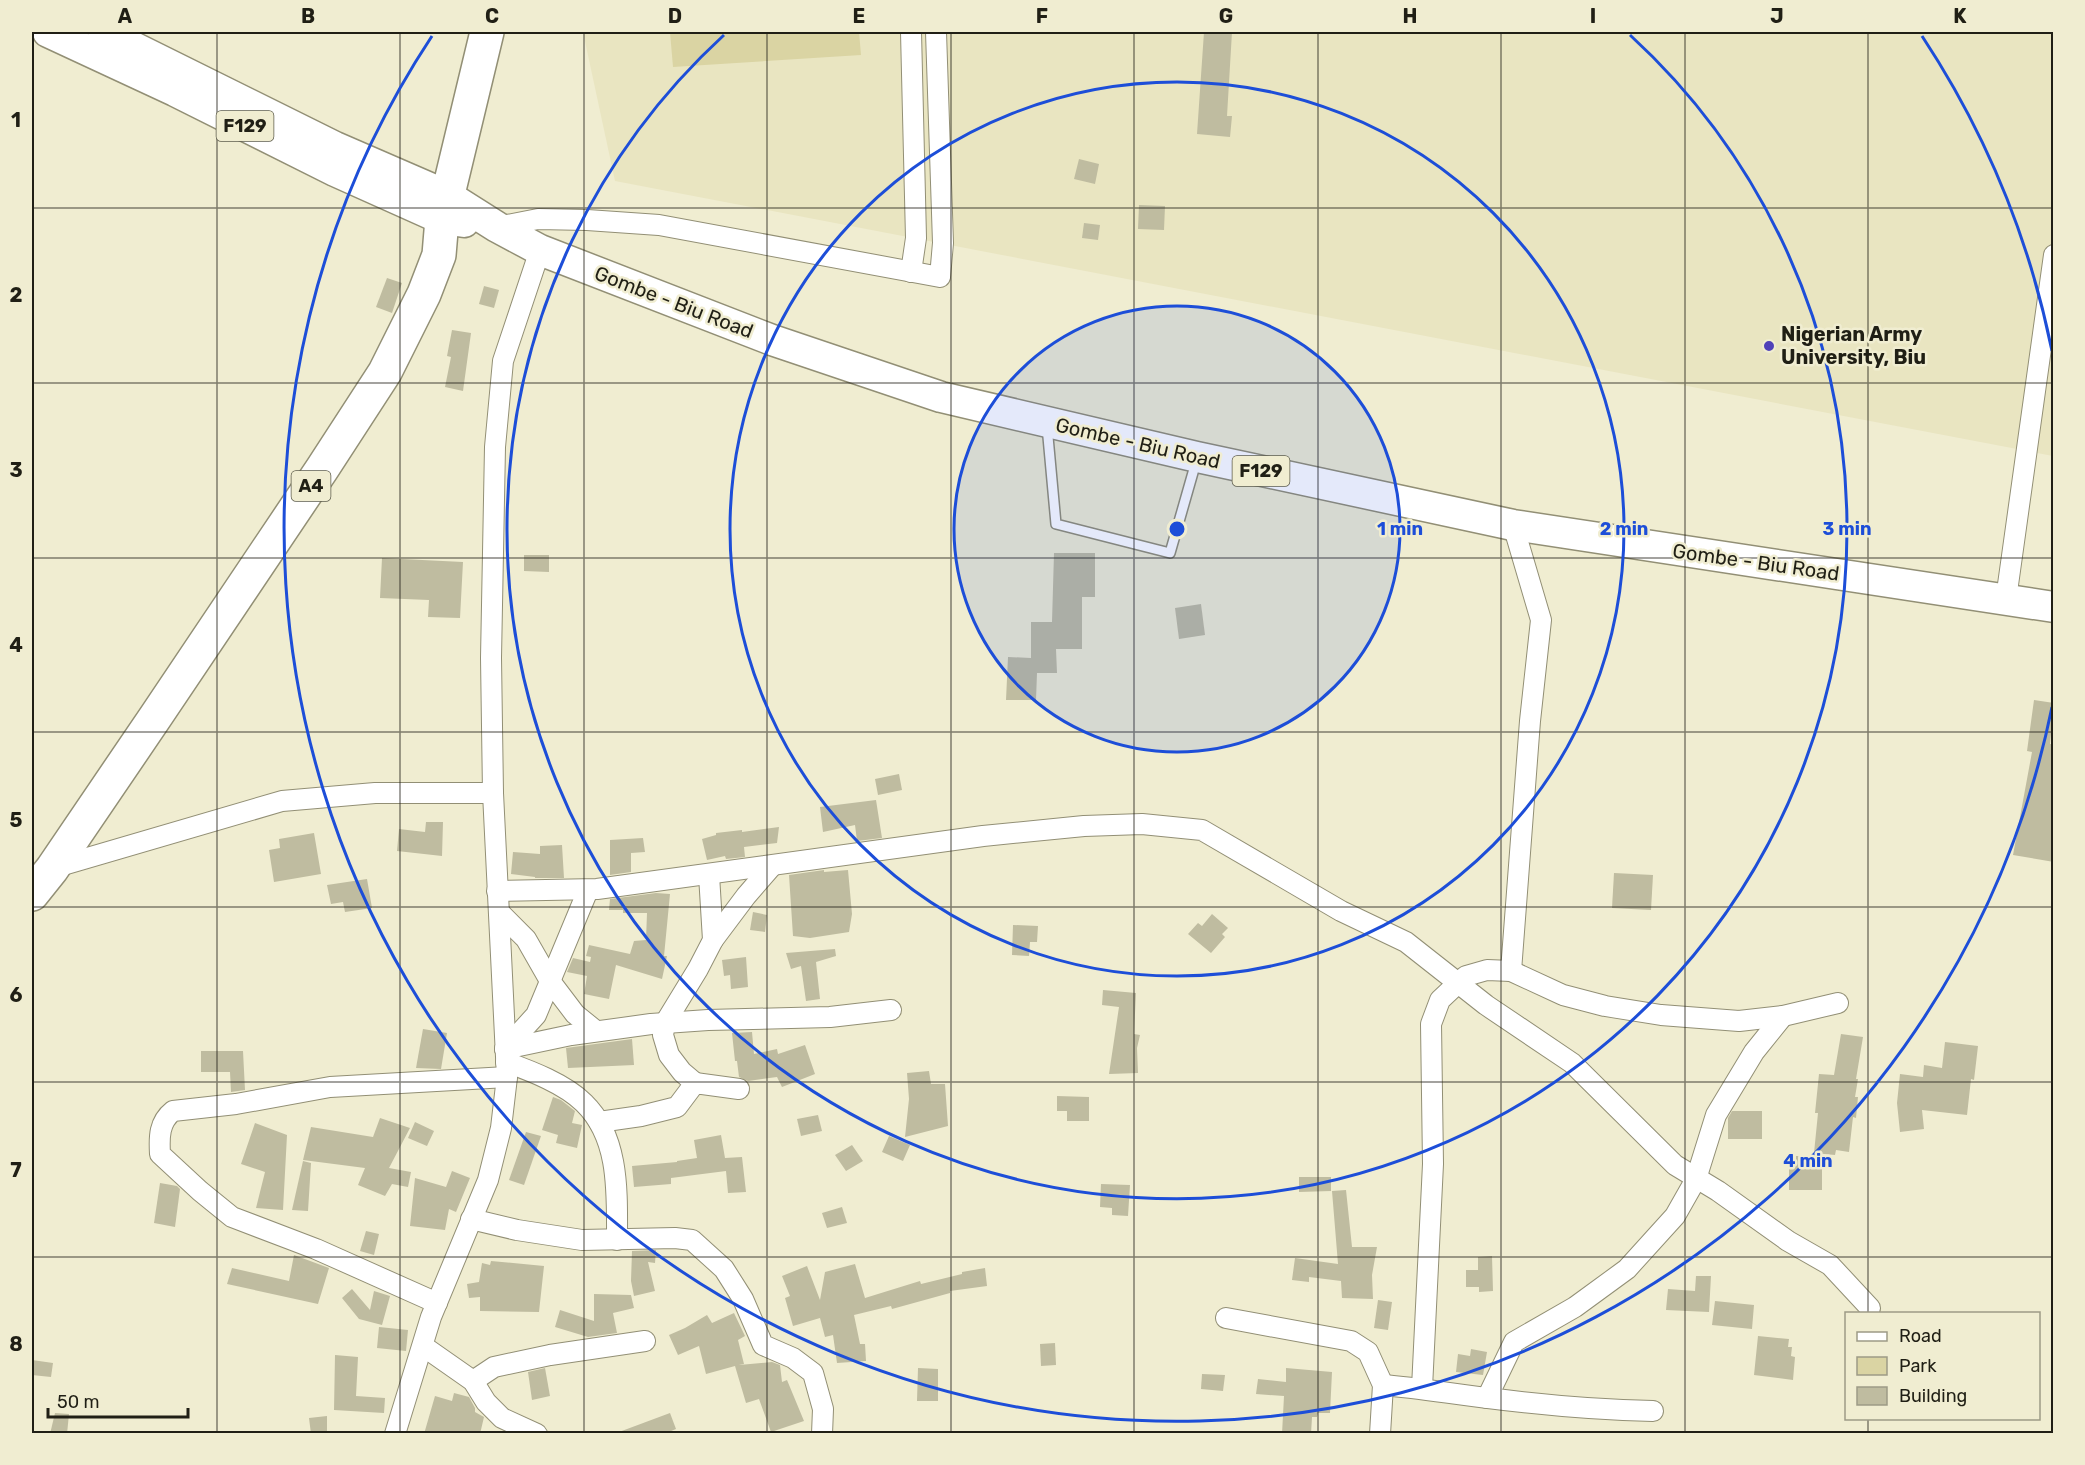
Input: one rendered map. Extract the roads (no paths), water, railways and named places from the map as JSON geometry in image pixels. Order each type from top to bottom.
[{"type":"highway","name":"A4","points":[[32,894],[52,869],[385,372],[424,294],[439,255],[445,207],[487,32]]},
{"type":"main road","name":"F129","points":[[48,32],[335,171],[445,207]]},
{"type":"main road","name":"F129","points":[[103,32],[335,147],[445,207]]},
{"type":"main road","name":"Gombe - Biu Road","points":[[445,207],[497,227],[540,250],[772,340],[929,393],[1197,457],[1513,525],[2054,607]]},
{"type":"street","points":[[910,32],[916,238],[911,272]]},
{"type":"street","points":[[497,227],[538,219],[659,225],[940,277],[943,243],[936,32]]},
{"type":"street","points":[[395,1434],[437,1303],[488,1180],[501,1128],[506,1062],[493,793],[491,658],[495,447],[503,361],[540,250]]},
{"type":"street","points":[[2006,599],[2054,255]]},
{"type":"street","points":[[1511,971],[1530,721],[1541,620],[1513,525]]},
{"type":"street","points":[[52,869],[282,801],[375,793],[493,793]]},
{"type":"street","points":[[497,891],[588,890],[983,836],[1084,826],[1142,824],[1202,830],[1341,910],[1406,942],[1485,1005],[1572,1063],[1675,1165],[1718,1191],[1788,1242],[1830,1265],[1870,1308]]},
{"type":"street","points":[[739,1089],[695,1083],[682,1072],[669,1055],[663,1035],[665,1023],[713,940],[772,866]]},
{"type":"street","points":[[709,875],[713,940]]},
{"type":"street","points":[[506,1062],[536,1015],[588,890]]},
{"type":"street","points":[[500,913],[526,939],[550,981],[575,1014],[596,1031]]},
{"type":"street","points":[[1422,1388],[1433,1164],[1431,1024],[1440,999],[1466,976],[1487,970],[1511,971],[1563,994],[1605,1006],[1661,1015],[1739,1021],[1783,1016],[1838,1003]]},
{"type":"street","points":[[437,1303],[316,1249],[232,1217],[160,1154],[159,1133],[166,1116],[173,1111],[236,1104],[330,1087],[506,1062],[596,1031],[665,1023],[830,1017],[891,1010]]},
{"type":"street","points":[[1487,1398],[1514,1342],[1575,1307],[1627,1269],[1675,1216],[1696,1179],[1716,1115],[1754,1052],[1783,1016]]},
{"type":"street","points":[[506,1062],[545,1077],[583,1102],[599,1122],[606,1134],[617,1185],[617,1240]]},
{"type":"street","points":[[599,1122],[641,1116],[677,1107],[695,1083]]},
{"type":"street","points":[[471,1219],[517,1230],[582,1240],[675,1238],[692,1240],[724,1269],[743,1299],[763,1346],[793,1358],[813,1373],[823,1409],[822,1434]]},
{"type":"street","points":[[1226,1318],[1351,1341],[1368,1352],[1383,1385],[1380,1434]]},
{"type":"street","points":[[473,1381],[494,1367],[550,1355],[645,1341]]},
{"type":"street","points":[[423,1346],[473,1381],[486,1402],[502,1418],[537,1434]]},
{"type":"street","points":[[1383,1385],[1606,1410],[1653,1411]]},
{"type":"lane","points":[[1047,421],[1056,524],[1170,553],[1197,457]]},
{"type":"place","name":"Nigerian Army University, Biu","points":[[1769,346]]}]
